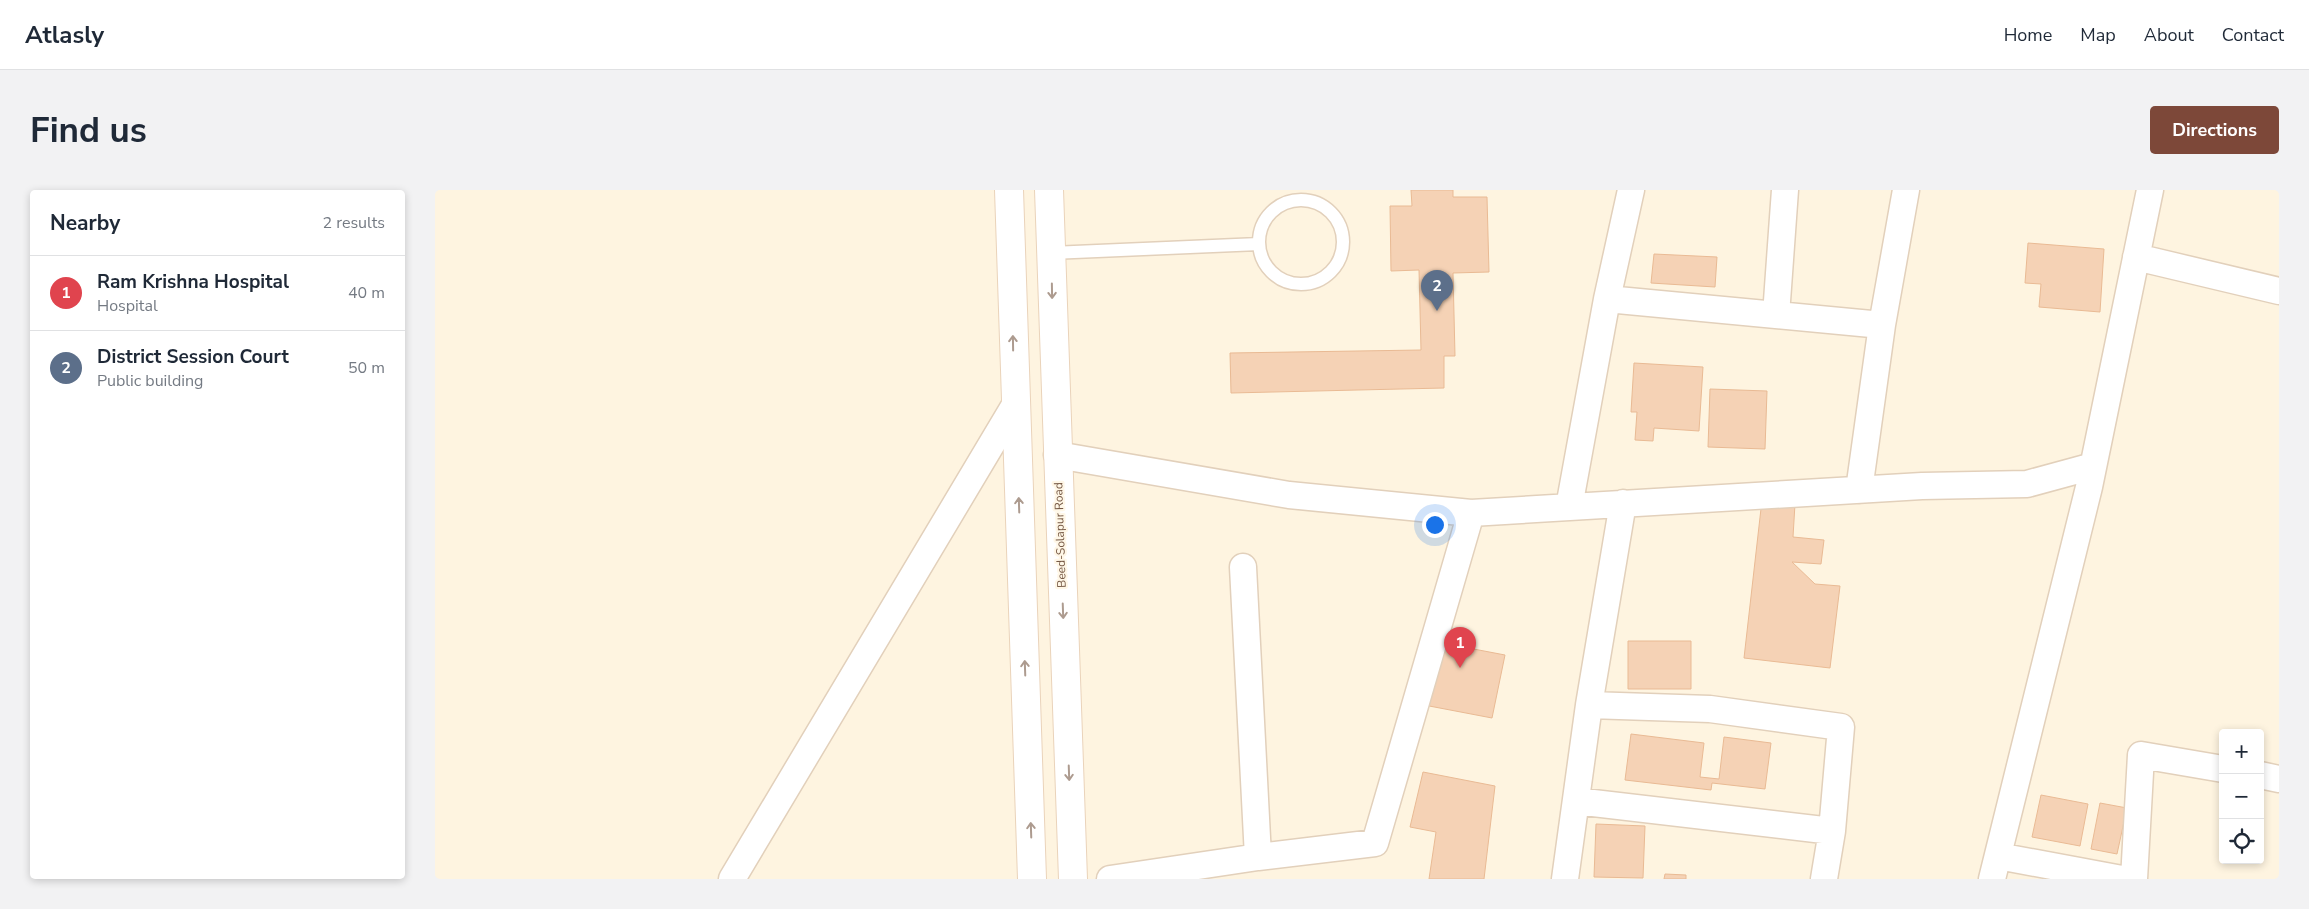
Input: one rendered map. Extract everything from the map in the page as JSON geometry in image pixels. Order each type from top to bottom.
[{"type":"main road","points":[[1009,190],[1032,879]]},
{"type":"main road","name":"Beed-Solapur Road","points":[[1049,190],[1073,879]]},
{"type":"street","points":[[1569,507],[1607,299],[1631,190]]},
{"type":"street","points":[[1776,315],[1785,190]]},
{"type":"street","points":[[1859,490],[1882,325],[1906,190]]},
{"type":"street","points":[[2123,879],[1995,867],[2093,466],[2150,190]]},
{"type":"street","points":[[2135,257],[2279,291]]},
{"type":"street","points":[[1607,299],[1882,325]]},
{"type":"street","points":[[732,879],[1015,405]]},
{"type":"street","points":[[1057,455],[1289,495],[1471,513],[1922,486],[2027,484],[2093,466]]},
{"type":"street","points":[[1565,879],[1589,705],[1623,503]]},
{"type":"street","points":[[1110,879],[1258,857],[1375,843],[1471,513]]},
{"type":"street","points":[[1243,567],[1258,857]]},
{"type":"street","points":[[1589,705],[1710,709],[1841,727],[1833,831],[1823,879]]},
{"type":"street","points":[[2134,879],[2141,755],[2219,768]]},
{"type":"street","points":[[2264,777],[2279,779]]},
{"type":"street","points":[[1576,801],[1833,831]]},
{"type":"lane","points":[[1298,200],[1311,202],[1323,207],[1333,216],[1340,227],[1343,240],[1336,264],[1327,274],[1316,281],[1303,284],[1290,282],[1278,277],[1265,262],[1259,244],[1260,231],[1265,219],[1274,209],[1285,203],[1298,200]]},
{"type":"lane","points":[[1051,253],[1259,244]]},
{"type":"building","points":[[1411,190],[1453,190],[1453,197],[1487,197],[1489,272],[1453,273],[1455,356],[1444,356],[1444,388],[1231,393],[1230,353],[1421,350],[1419,270],[1391,271],[1390,206],[1412,206]]},
{"type":"building","points":[[2028,243],[2104,249],[2100,312],[2039,307],[2041,284],[2025,283]]},
{"type":"building","points":[[1654,254],[1717,257],[1715,287],[1651,283]]},
{"type":"building","points":[[1634,363],[1703,367],[1699,431],[1654,428],[1653,441],[1635,440],[1637,412],[1631,412]]},
{"type":"building","points":[[1710,389],[1767,391],[1765,449],[1708,447]]},
{"type":"building","points":[[1762,500],[1795,504],[1793,537],[1824,540],[1821,564],[1792,562],[1815,584],[1840,586],[1830,668],[1744,658]]},
{"type":"building","points":[[1628,641],[1691,641],[1691,689],[1628,689]]},
{"type":"building","points":[[1437,642],[1505,655],[1492,718],[1424,705]]},
{"type":"building","points":[[1631,734],[1704,743],[1700,777],[1719,779],[1724,737],[1771,743],[1765,789],[1712,783],[1711,790],[1625,780]]},
{"type":"building","points":[[1423,772],[1495,786],[1484,879],[1429,879],[1436,832],[1410,827]]},
{"type":"building","points":[[2041,795],[2088,804],[2080,846],[2032,837]]},
{"type":"building","points":[[2100,803],[2127,808],[2117,854],[2091,849]]},
{"type":"building","points":[[1596,824],[1645,826],[1643,878],[1594,877]]},
{"type":"building","points":[[1665,874],[1686,875],[1686,879],[1664,879]]},
{"type":"place","name":"District Session Court","points":[[1437,311]]},
{"type":"place","name":"Ram Krishna Hospital","points":[[1460,668]]}]
